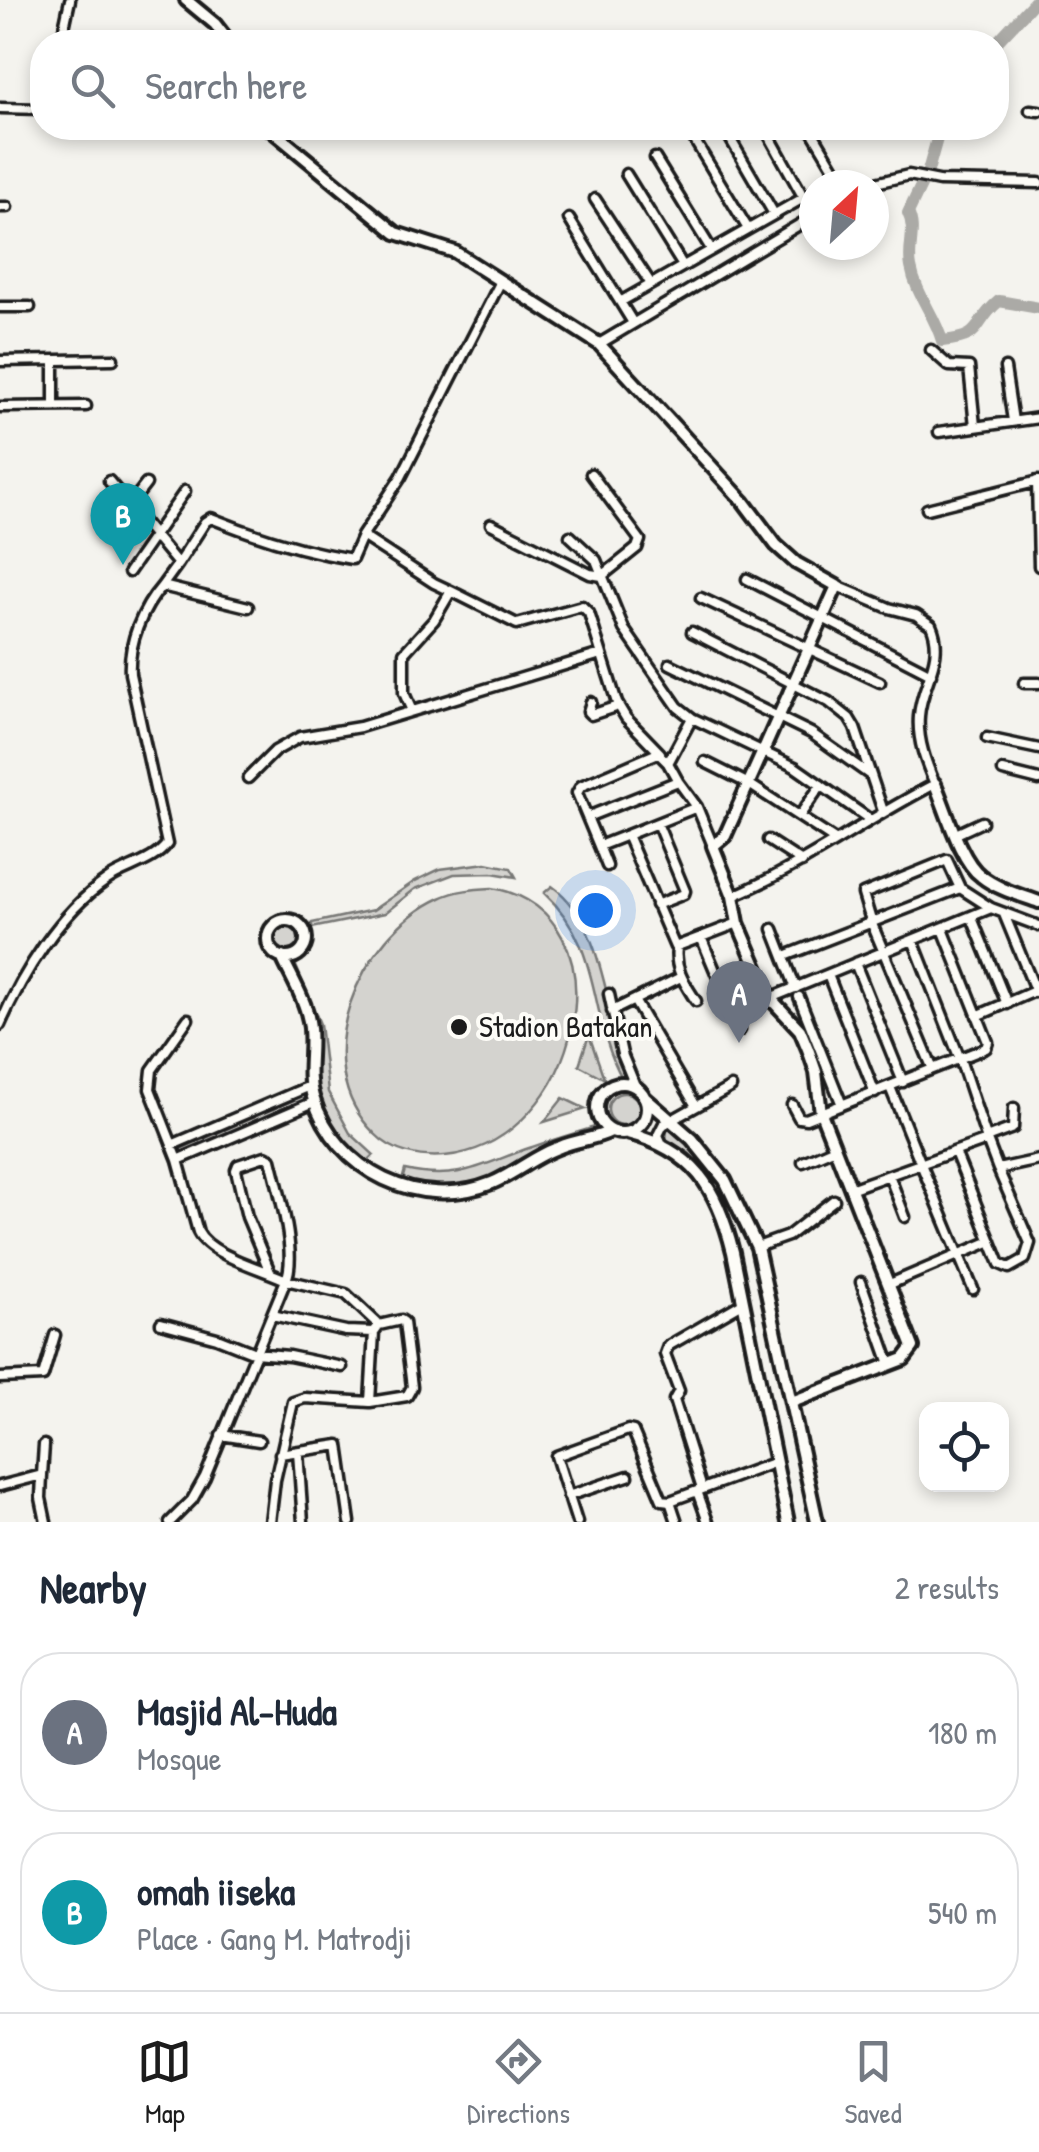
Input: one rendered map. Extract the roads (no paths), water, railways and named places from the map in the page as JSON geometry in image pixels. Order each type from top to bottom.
[{"type":"street","points":[[64,30],[70,0]]},
{"type":"street","points":[[186,0],[220,30]]},
{"type":"street","points":[[0,108],[30,109]]},
{"type":"street","points":[[284,140],[396,232],[455,252],[599,344],[796,564],[837,586],[925,619],[936,635],[937,647],[918,720],[920,743],[935,784],[970,865],[980,876],[1039,902]]},
{"type":"street","points":[[731,140],[774,214]]},
{"type":"street","points":[[772,140],[799,189]]},
{"type":"street","points":[[817,140],[835,170]]},
{"type":"street","points":[[695,141],[748,229]]},
{"type":"street","points":[[655,158],[722,271]]},
{"type":"street","points":[[626,174],[683,266]]},
{"type":"street","points":[[889,179],[910,174],[939,181],[1039,183]]},
{"type":"street","points":[[595,199],[651,284]]},
{"type":"street","points":[[620,302],[799,201]]},
{"type":"street","points":[[569,220],[633,323]]},
{"type":"street","points":[[599,344],[799,225]]},
{"type":"street","points":[[0,1025],[17,988],[85,898],[108,879],[157,854],[167,844],[130,666],[145,610],[212,518],[266,540],[352,558],[401,477],[501,281]]},
{"type":"street","points":[[0,307],[30,307]]},
{"type":"street","points":[[931,350],[949,366],[969,367],[976,426]]},
{"type":"street","points":[[0,361],[113,359]]},
{"type":"street","points":[[54,361],[54,406]]},
{"type":"street","points":[[1005,368],[1013,420]]},
{"type":"street","points":[[0,407],[86,406]]},
{"type":"street","points":[[939,432],[1039,418]]},
{"type":"street","points":[[491,524],[590,574],[602,576],[638,548],[640,540],[591,474]]},
{"type":"street","points":[[109,481],[178,564]]},
{"type":"street","points":[[927,509],[1038,481],[1039,566]]},
{"type":"street","points":[[129,506],[146,484]]},
{"type":"street","points":[[129,572],[185,490]]},
{"type":"street","points":[[362,536],[434,583],[517,624],[582,606],[590,613],[618,706],[668,763],[720,841],[738,923],[770,998],[800,1030],[816,1072],[821,1113],[913,1347],[904,1359],[792,1402]]},
{"type":"street","points":[[570,536],[596,560],[624,629],[678,707],[692,718],[764,750],[869,819]]},
{"type":"street","points":[[747,579],[932,674]]},
{"type":"street","points":[[162,586],[248,607]]},
{"type":"street","points":[[720,841],[837,586]]},
{"type":"street","points":[[412,711],[404,692],[404,654],[434,620],[451,591]]},
{"type":"street","points":[[700,598],[880,682]]},
{"type":"street","points":[[692,632],[829,702],[849,718],[883,811]]},
{"type":"street","points":[[248,778],[275,751],[300,737],[360,726],[601,654]]},
{"type":"street","points":[[670,664],[811,732],[870,774]]},
{"type":"street","points":[[1024,683],[1039,684]]},
{"type":"street","points":[[590,702],[590,715],[618,706]]},
{"type":"street","points":[[668,763],[692,718]]},
{"type":"street","points":[[987,738],[1039,749]]},
{"type":"street","points":[[607,866],[577,793],[581,786],[660,754]]},
{"type":"street","points":[[705,762],[749,784],[835,840]]},
{"type":"street","points":[[1003,770],[1039,780]]},
{"type":"street","points":[[587,816],[678,781]]},
{"type":"street","points":[[733,896],[802,862],[869,819],[935,784]]},
{"type":"street","points":[[800,815],[821,785]]},
{"type":"street","points":[[599,846],[696,807]]},
{"type":"street","points":[[656,905],[685,891],[657,822]]},
{"type":"street","points":[[956,834],[982,822]]},
{"type":"street","points":[[628,835],[669,938],[678,948]]},
{"type":"street","points":[[768,840],[802,862]]},
{"type":"street","points":[[932,1068],[872,924],[862,897],[865,892],[946,860],[960,888],[991,908],[1039,926]]},
{"type":"street","points":[[784,956],[960,888]]},
{"type":"street","points":[[770,998],[798,993],[855,963],[991,908]]},
{"type":"street","points":[[978,1016],[1038,990],[1004,914]]},
{"type":"street","points":[[972,918],[1006,1004]]},
{"type":"street","points":[[678,948],[738,923]]},
{"type":"street","points":[[773,929],[842,1105]]},
{"type":"street","points":[[792,1105],[800,1119],[821,1113],[988,1045],[943,929]]},
{"type":"street","points":[[701,937],[740,1030]]},
{"type":"street","points":[[913,940],[960,1058],[998,1169],[1025,1229],[1029,1252],[1009,1268],[1004,1268],[955,1152]]},
{"type":"street","points":[[678,948],[681,978],[696,1000]]},
{"type":"street","points":[[282,957],[309,1019],[310,1086],[314,1102],[334,1136],[359,1166],[401,1188],[459,1192],[493,1182],[556,1148],[612,1131],[662,1144],[681,1156],[710,1188],[733,1252],[788,1522]]},
{"type":"street","points":[[855,963],[903,1082]]},
{"type":"street","points":[[828,976],[875,1093]]},
{"type":"street","points":[[612,1011],[681,978]]},
{"type":"street","points":[[609,994],[622,1054],[646,1115],[642,1124],[627,1133]]},
{"type":"street","points":[[636,1002],[696,1106]]},
{"type":"street","points":[[188,1020],[152,1070],[150,1088],[178,1160],[201,1239],[286,1280],[346,1294],[376,1329],[370,1402]]},
{"type":"street","points":[[612,1131],[598,1114],[602,1093],[622,1083],[640,1092],[692,1139],[725,1180],[739,1206],[757,1247],[817,1522]]},
{"type":"street","points":[[172,1145],[310,1086]]},
{"type":"street","points":[[662,1144],[658,1135],[671,1120],[731,1086]]},
{"type":"street","points":[[890,1087],[957,1256],[974,1289]]},
{"type":"street","points":[[178,1160],[314,1102]]},
{"type":"street","points":[[850,1189],[1012,1128],[1014,1108]]},
{"type":"street","points":[[803,1162],[834,1148]]},
{"type":"street","points":[[170,1522],[198,1492],[292,1268],[271,1159],[265,1156],[238,1165],[236,1170],[247,1217],[270,1272]]},
{"type":"street","points":[[998,1169],[1039,1160]]},
{"type":"street","points":[[889,1175],[906,1217]]},
{"type":"street","points":[[710,1188],[725,1180]]},
{"type":"street","points":[[757,1247],[788,1236],[834,1200]]},
{"type":"street","points":[[722,1213],[739,1206]]},
{"type":"street","points":[[890,1284],[992,1241]]},
{"type":"street","points":[[244,1262],[250,1248]]},
{"type":"street","points":[[861,1282],[890,1364]]},
{"type":"street","points":[[708,1522],[674,1400],[679,1391],[665,1354],[668,1346],[742,1304]]},
{"type":"street","points":[[270,1522],[293,1402],[298,1398],[370,1402],[407,1396],[412,1387],[404,1322],[346,1331],[272,1315]]},
{"type":"street","points":[[161,1323],[256,1353],[342,1367]]},
{"type":"street","points":[[0,1378],[44,1376],[56,1335]]},
{"type":"street","points":[[577,1522],[556,1456],[628,1430],[634,1433],[659,1498],[670,1501],[776,1462]]},
{"type":"street","points":[[222,1435],[258,1441]]},
{"type":"street","points":[[280,1454],[339,1445],[350,1522]]},
{"type":"street","points":[[44,1446],[41,1498],[46,1522]]},
{"type":"street","points":[[298,1452],[303,1522]]},
{"type":"street","points":[[0,1486],[42,1475]]},
{"type":"street","points":[[568,1496],[628,1476]]},
{"type":"street","points":[[670,1501],[677,1522]]},
{"type":"waterway","points":[[1008,30],[1036,0]]},
{"type":"waterway","points":[[937,140],[928,171],[908,213],[913,277],[942,341],[972,333],[999,301],[1039,308]]},
{"type":"place","name":"omah iiseka","points":[[123,565]]},
{"type":"place","name":"Stadion Batakan","points":[[459,1027]]},
{"type":"place","name":"Masjid Al-Huda","points":[[739,1043]]}]
